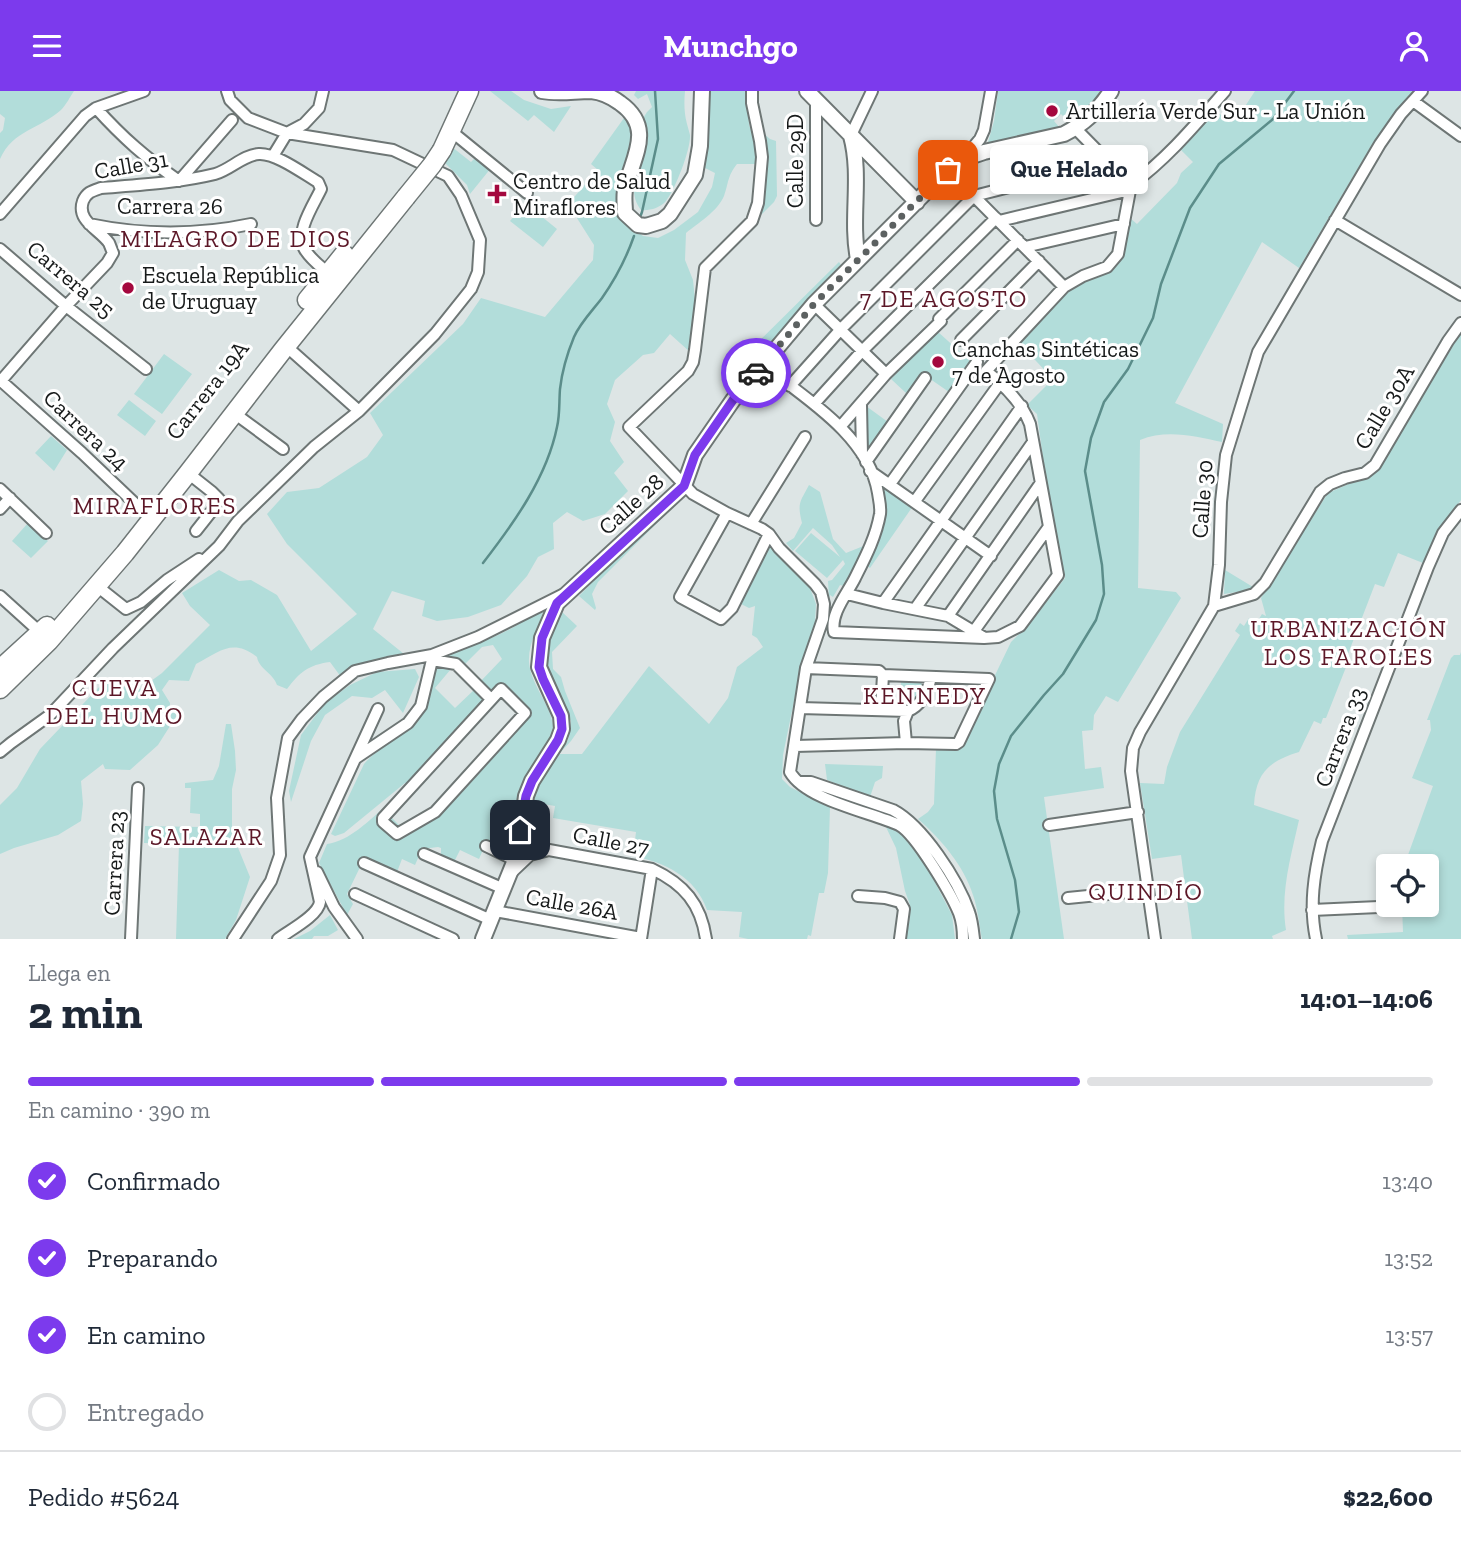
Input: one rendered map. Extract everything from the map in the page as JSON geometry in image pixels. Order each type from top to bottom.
[{"type":"main road","name":"Carrera 19A","points":[[436,147],[456,91]]},
{"type":"main road","name":"Carrera 19A","points":[[0,669],[45,637],[97,586],[286,346],[402,193],[422,158],[451,131],[469,91]]},
{"type":"main road","name":"Carrera 19A","points":[[0,689],[144,512],[328,273],[402,193]]},
{"type":"street","points":[[0,214],[85,116],[96,109],[144,91]]},
{"type":"street","points":[[0,752],[50,715],[113,648],[219,546],[238,521],[314,447],[359,411],[435,334],[471,289],[478,272],[480,240],[461,195],[448,176],[393,150],[287,133],[248,118],[230,100],[226,91]]},
{"type":"street","points":[[273,156],[287,133],[304,124],[319,109],[323,91]]},
{"type":"street","points":[[542,91],[590,91],[609,96],[623,105],[635,118],[640,130],[638,152],[624,189],[625,213],[638,225],[646,226],[662,221],[670,213],[695,175],[700,146],[702,91]]},
{"type":"street","points":[[752,91],[762,157],[758,203],[752,221],[705,268],[693,362],[688,372],[629,428],[684,486],[703,501],[769,534],[821,592],[824,604],[823,619],[806,668],[790,772],[818,795],[902,827],[935,869],[952,897],[960,916],[963,939]]},
{"type":"street","points":[[858,259],[855,243],[856,153],[851,135],[872,91]]},
{"type":"street","points":[[982,146],[991,91]]},
{"type":"street","name":"Calle 28","points":[[233,939],[271,881],[280,855],[277,798],[288,738],[323,697],[355,671],[432,657],[568,592],[684,486],[695,455],[738,394],[814,304],[948,170],[982,146],[1064,134],[1091,116],[1111,91]]},
{"type":"street","points":[[814,404],[862,351],[998,220],[1130,188],[1188,132],[1225,91]]},
{"type":"street","name":"Calle 30","points":[[1155,939],[1131,771],[1133,748],[1214,606],[1226,455],[1238,413],[1258,352],[1380,144],[1401,114],[1422,91]]},
{"type":"street","points":[[812,96],[917,202]]},
{"type":"street","name":"Calle 29D","points":[[812,96],[816,220]]},
{"type":"street","points":[[1413,101],[1461,136]]},
{"type":"street","points":[[96,109],[148,160],[179,181],[216,174],[259,154],[273,156],[318,182],[321,189],[302,229],[302,241],[308,254],[328,273]]},
{"type":"street","name":"Calle 31","points":[[89,224],[82,212],[84,198],[90,191],[179,181],[232,120]]},
{"type":"street","points":[[861,405],[866,462],[876,485],[881,511],[871,545],[838,609],[834,632],[979,634],[998,637],[1020,626],[1058,575],[1030,424],[1022,407],[986,371],[1064,287],[1107,267],[1118,254],[1130,188],[1075,128]]},
{"type":"street","points":[[451,131],[527,193]]},
{"type":"street","points":[[790,386],[841,329],[974,196],[1108,162]]},
{"type":"street","points":[[948,170],[1064,287]]},
{"type":"street","points":[[1335,220],[1461,295]]},
{"type":"street","points":[[0,381],[107,263],[113,253],[110,244],[89,224]]},
{"type":"street","name":"Carrera 26","points":[[89,224],[125,230],[161,231],[216,230],[251,224]]},
{"type":"street","points":[[840,427],[940,320],[1021,243],[1124,224]]},
{"type":"street","name":"Carrera 25","points":[[0,249],[66,306],[146,369]]},
{"type":"street","points":[[961,340],[1039,261]]},
{"type":"street","points":[[814,304],[886,375]]},
{"type":"street","name":"Calle 30A","points":[[1214,606],[1254,594],[1265,583],[1320,492],[1330,484],[1365,473],[1375,465],[1461,323]]},
{"type":"street","points":[[286,346],[359,411]]},
{"type":"street","points":[[890,484],[977,362]]},
{"type":"street","points":[[763,365],[840,427],[866,462],[890,484],[991,555]]},
{"type":"street","points":[[866,462],[925,378]]},
{"type":"street","name":"Carrera 24","points":[[0,381],[144,512]]},
{"type":"street","points":[[915,501],[1000,383]]},
{"type":"street","points":[[883,603],[1022,407]]},
{"type":"street","points":[[234,413],[284,449]]},
{"type":"street","points":[[751,524],[805,437]]},
{"type":"street","points":[[915,609],[1033,442]]},
{"type":"street","points":[[188,473],[219,499],[196,531]]},
{"type":"street","points":[[948,616],[1040,484]]},
{"type":"street","points":[[0,489],[46,533]]},
{"type":"street","points":[[0,509],[10,498]]},
{"type":"street","name":"Carrera 33","points":[[1315,939],[1312,910],[1315,869],[1322,841],[1428,567],[1443,533],[1461,509]]},
{"type":"street","points":[[727,513],[680,597],[721,619],[732,608],[769,534]]},
{"type":"street","points":[[979,634],[1048,528]]},
{"type":"street","points":[[97,586],[125,609],[132,607],[219,546]]},
{"type":"street","points":[[483,939],[519,848],[526,796],[562,729],[561,716],[539,667],[542,638],[557,603],[568,592]]},
{"type":"street","points":[[847,594],[948,616],[979,634]]},
{"type":"street","points":[[0,596],[45,637]]},
{"type":"street","points":[[823,619],[838,609]]},
{"type":"street","points":[[356,758],[408,723],[421,706],[432,657],[456,664],[491,699]]},
{"type":"street","points":[[795,746],[956,744],[989,679],[883,675],[879,671],[806,668]]},
{"type":"street","points":[[881,711],[883,675]]},
{"type":"street","points":[[800,708],[908,711],[914,709],[928,692],[931,677]]},
{"type":"street","points":[[501,689],[525,713],[435,812],[397,834],[383,822],[383,818],[491,699],[501,689]]},
{"type":"street","points":[[278,939],[319,908],[310,857],[378,709]]},
{"type":"street","points":[[906,744],[904,721],[908,711]]},
{"type":"street","points":[[799,782],[811,782],[903,815],[941,860],[959,888],[971,914],[974,939]]},
{"type":"street","name":"Carrera 23","points":[[131,939],[138,788]]},
{"type":"street","points":[[1049,825],[1138,812]]},
{"type":"street","points":[[486,846],[513,866]]},
{"type":"street","name":"Calle 27","points":[[513,866],[530,855],[549,850],[653,869],[677,884],[697,907],[704,922],[706,939]]},
{"type":"street","points":[[424,854],[504,890]]},
{"type":"street","points":[[310,857],[334,907],[352,936]]},
{"type":"street","name":"Calle 26A","points":[[364,863],[493,915],[641,938]]},
{"type":"street","points":[[641,938],[653,869]]},
{"type":"street","points":[[1068,898],[1147,890]]},
{"type":"street","points":[[355,894],[453,939]]},
{"type":"street","points":[[858,896],[900,902],[904,909],[900,939]]},
{"type":"street","points":[[1312,910],[1376,907]]},
{"type":"street","points":[[573,939],[575,926]]},
{"type":"shaded area","points":[[0,91],[74,91],[61,110],[19,136],[5,149],[0,159],[0,133],[5,118],[0,114]]},
{"type":"shaded area","points":[[490,91],[511,91],[524,100],[551,109],[571,106],[554,132],[534,115],[528,121]]},
{"type":"shaded area","points":[[636,91],[685,91],[685,112],[690,135],[685,159],[670,196],[661,205],[647,210],[641,210],[637,203],[634,187],[647,139],[642,120],[652,107],[647,94],[638,99],[634,95]]},
{"type":"shaded area","points":[[709,91],[747,91],[749,125],[755,140],[756,164],[737,164],[721,202],[686,233],[685,260],[693,280],[696,310],[690,352],[670,334],[654,353],[643,355],[615,380],[607,404],[615,422],[610,441],[624,462],[614,473],[628,491],[605,514],[583,521],[567,512],[553,523],[554,549],[538,557],[527,576],[501,605],[468,617],[437,621],[422,616],[425,601],[392,591],[373,629],[404,654],[357,664],[341,677],[330,662],[316,665],[301,674],[287,689],[277,685],[260,665],[257,657],[241,648],[233,647],[220,651],[196,664],[189,681],[169,680],[162,690],[170,703],[170,710],[177,715],[158,745],[130,770],[105,769],[103,764],[81,781],[81,821],[58,835],[0,854],[0,805],[17,788],[40,749],[103,683],[140,689],[162,673],[210,625],[190,606],[182,593],[219,570],[239,581],[251,580],[277,595],[311,651],[357,614],[287,544],[267,514],[287,492],[319,488],[367,457],[383,435],[370,413],[463,324],[481,298],[545,317],[593,260],[594,245],[568,204],[598,170],[591,164],[624,118],[632,128],[629,153],[618,182],[616,208],[619,217],[643,236],[658,238],[698,212],[712,187],[715,173],[703,167],[708,146]]},
{"type":"shaded area","points":[[998,91],[1103,91],[1071,124],[1061,114],[1054,121],[1060,128],[987,146]]},
{"type":"shaded area","points":[[1255,91],[1414,91],[1374,141],[1299,268],[1262,242],[1175,403],[1223,424],[1222,442],[1170,434],[1140,440],[1138,588],[1176,592],[1181,598],[1118,702],[1106,696],[1094,715],[1093,730],[1082,731],[1085,769],[1101,767],[1104,788],[1044,797],[1064,939],[982,939],[975,900],[964,874],[943,844],[918,819],[934,804],[936,749],[953,749],[972,723],[1011,642],[1029,624],[1065,578],[1046,480],[1037,414],[1027,405],[1053,379],[1020,344],[1065,294],[1078,284],[1102,274],[1120,262],[1130,218],[1137,224],[1177,183],[1181,173],[1193,162],[1180,149],[1215,111],[1232,122]]},
{"type":"shaded area","points":[[758,129],[776,141],[777,196],[758,218]]},
{"type":"shaded area","points":[[452,147],[471,162],[476,157],[491,168],[470,194],[467,185],[444,162]]},
{"type":"shaded area","points":[[525,203],[557,229],[543,247],[510,221]]},
{"type":"shaded area","points":[[839,262],[841,265],[786,325],[736,387],[724,376]]},
{"type":"shaded area","name":"Canchas Sintéticas 7 de Agosto","points":[[937,331],[969,360],[970,365],[949,392],[923,374],[906,393],[891,379]]},
{"type":"shaded area","points":[[1461,333],[1461,500],[1436,536],[1423,563],[1398,553],[1384,587],[1375,584],[1326,718],[1323,718],[1321,724],[1314,721],[1299,752],[1272,764],[1266,770],[1255,794],[1254,805],[1299,820],[1285,888],[1286,930],[1272,936],[1273,939],[1192,939],[1181,855],[1152,859],[1140,783],[1164,784],[1167,767],[1180,732],[1240,635],[1235,631],[1240,623],[1244,626],[1249,618],[1257,622],[1262,614],[1266,616],[1261,598],[1328,493],[1374,473]]},
{"type":"shaded area","points":[[164,354],[192,374],[162,414],[134,394]]},
{"type":"shaded area","points":[[129,400],[156,421],[145,436],[117,415]]},
{"type":"shaded area","points":[[866,406],[888,422],[870,447],[866,444]]},
{"type":"shaded area","points":[[51,436],[67,450],[54,471],[35,453]]},
{"type":"shaded area","points":[[883,484],[913,506],[870,568],[867,566]]},
{"type":"shaded area","points":[[809,485],[820,492],[833,539],[846,553],[866,545],[844,586],[840,585],[833,597],[830,595],[829,598],[828,581],[832,580],[845,564],[843,560],[827,578],[795,551],[811,533],[840,557],[832,545],[813,528],[793,551],[786,543],[794,538],[802,523],[800,503]]},
{"type":"shaded area","points":[[662,518],[598,582],[592,594],[595,610],[579,596],[623,550],[657,519]]},
{"type":"shaded area","points":[[28,523],[48,541],[31,558],[12,541]]},
{"type":"shaded area","points":[[770,543],[810,588],[816,604],[815,623],[801,667],[783,755],[782,779],[790,787],[830,807],[828,873],[824,893],[819,893],[811,936],[808,935],[807,939],[739,937],[742,912],[707,910],[695,888],[678,873],[656,862],[633,856],[636,832],[553,818],[555,806],[532,802],[546,770],[568,740],[571,721],[551,685],[545,665],[549,644],[561,611],[577,626],[552,652],[553,669],[561,677],[580,728],[559,754],[582,754],[649,666],[709,724],[728,698],[737,667],[763,647],[752,635],[755,606],[749,608],[739,603]]},
{"type":"shaded area","points":[[1225,570],[1253,587],[1250,590],[1224,594]]},
{"type":"shaded area","points":[[544,608],[530,648],[529,662],[534,681],[551,717],[553,736],[519,790],[510,850],[486,843],[479,859],[460,850],[454,862],[441,856],[441,848],[422,849],[415,865],[402,859],[397,872],[364,859],[347,894],[353,904],[347,915],[319,863],[327,844],[344,839],[386,806],[389,807],[388,814],[403,829],[413,828],[528,712],[493,692],[489,693],[479,683],[502,659],[493,645],[482,647],[462,667],[438,657],[501,634]]},
{"type":"shaded area","points":[[1461,652],[1461,939],[1348,939],[1347,935],[1403,932],[1402,917],[1439,917],[1439,854],[1408,854],[1433,786],[1412,778],[1431,730],[1430,720],[1427,720],[1451,658]]},
{"type":"shaded area","points":[[437,665],[451,666],[435,688],[455,708],[475,689],[485,697],[485,702],[411,783],[405,783],[344,833],[335,836],[331,834],[364,764],[414,723],[427,706]]},
{"type":"shaded area","points":[[415,669],[419,677],[403,713],[385,690],[372,698],[352,696],[325,715],[311,741],[291,802],[289,791],[301,735],[325,703],[350,685],[377,672]]},
{"type":"shaded area","points":[[901,681],[920,682],[923,685],[923,690],[913,704],[900,704]]},
{"type":"shaded area","points":[[226,724],[231,724],[235,751],[232,833],[250,877],[236,920],[225,939],[176,939],[179,844],[144,843],[145,826],[200,827],[200,814],[190,813],[191,788],[185,788],[185,783],[213,780],[219,766]]},
{"type":"shaded area","points":[[825,764],[883,766],[882,778],[875,782],[870,797],[827,780]]},
{"type":"shaded area","points":[[885,825],[905,838],[927,867],[952,915],[955,939],[906,939],[910,905],[896,848]]},
{"type":"shaded area","points":[[330,915],[338,930],[328,936],[294,939],[310,931]]},
{"type":"waterway","points":[[639,220],[658,139],[655,91]]},
{"type":"waterway","points":[[1011,939],[1019,912],[1015,880],[997,819],[994,791],[999,764],[1011,736],[1063,674],[1096,620],[1104,594],[1102,565],[1085,471],[1091,438],[1104,402],[1128,369],[1153,318],[1161,284],[1190,208],[1219,164],[1273,119],[1294,91]]},
{"type":"waterway","points":[[483,563],[528,499],[546,464],[559,418],[561,382],[571,343],[616,276],[634,236]]},
{"type":"way so far","points":[[756,373],[814,304],[948,170]]},
{"type":"place","name":"Artillería Verde Sur - La Unión","points":[[1052,111]]},
{"type":"place","name":"Que Helado","points":[[948,170]]},
{"type":"place","name":"Centro de Salud Miraflores","points":[[497,194]]},
{"type":"place","name":"Escuela República de Uruguay","points":[[128,288]]},
{"type":"place","name":"Canchas Sintéticas 7 de Agosto","points":[[938,362]]},
{"type":"district","name":"MILAGRO DE DIOS","points":[[236,239]]},
{"type":"district","name":"7 DE AGOSTO","points":[[944,299]]},
{"type":"district","name":"MIRAFLORES","points":[[155,506]]},
{"type":"district","name":"URBANIZACIÓN LOS FAROLES","points":[[1349,643]]},
{"type":"district","name":"KENNEDY","points":[[925,696]]},
{"type":"district","name":"CUEVA DEL HUMO","points":[[115,702]]},
{"type":"district","name":"SALAZAR","points":[[207,837]]},
{"type":"district","name":"QUINDÍO","points":[[1146,892]]},
{"type":"route","points":[[520,830],[526,796],[532,781],[562,729],[561,716],[539,667],[542,638],[557,603],[684,486],[695,455],[733,400],[756,373]]}]
